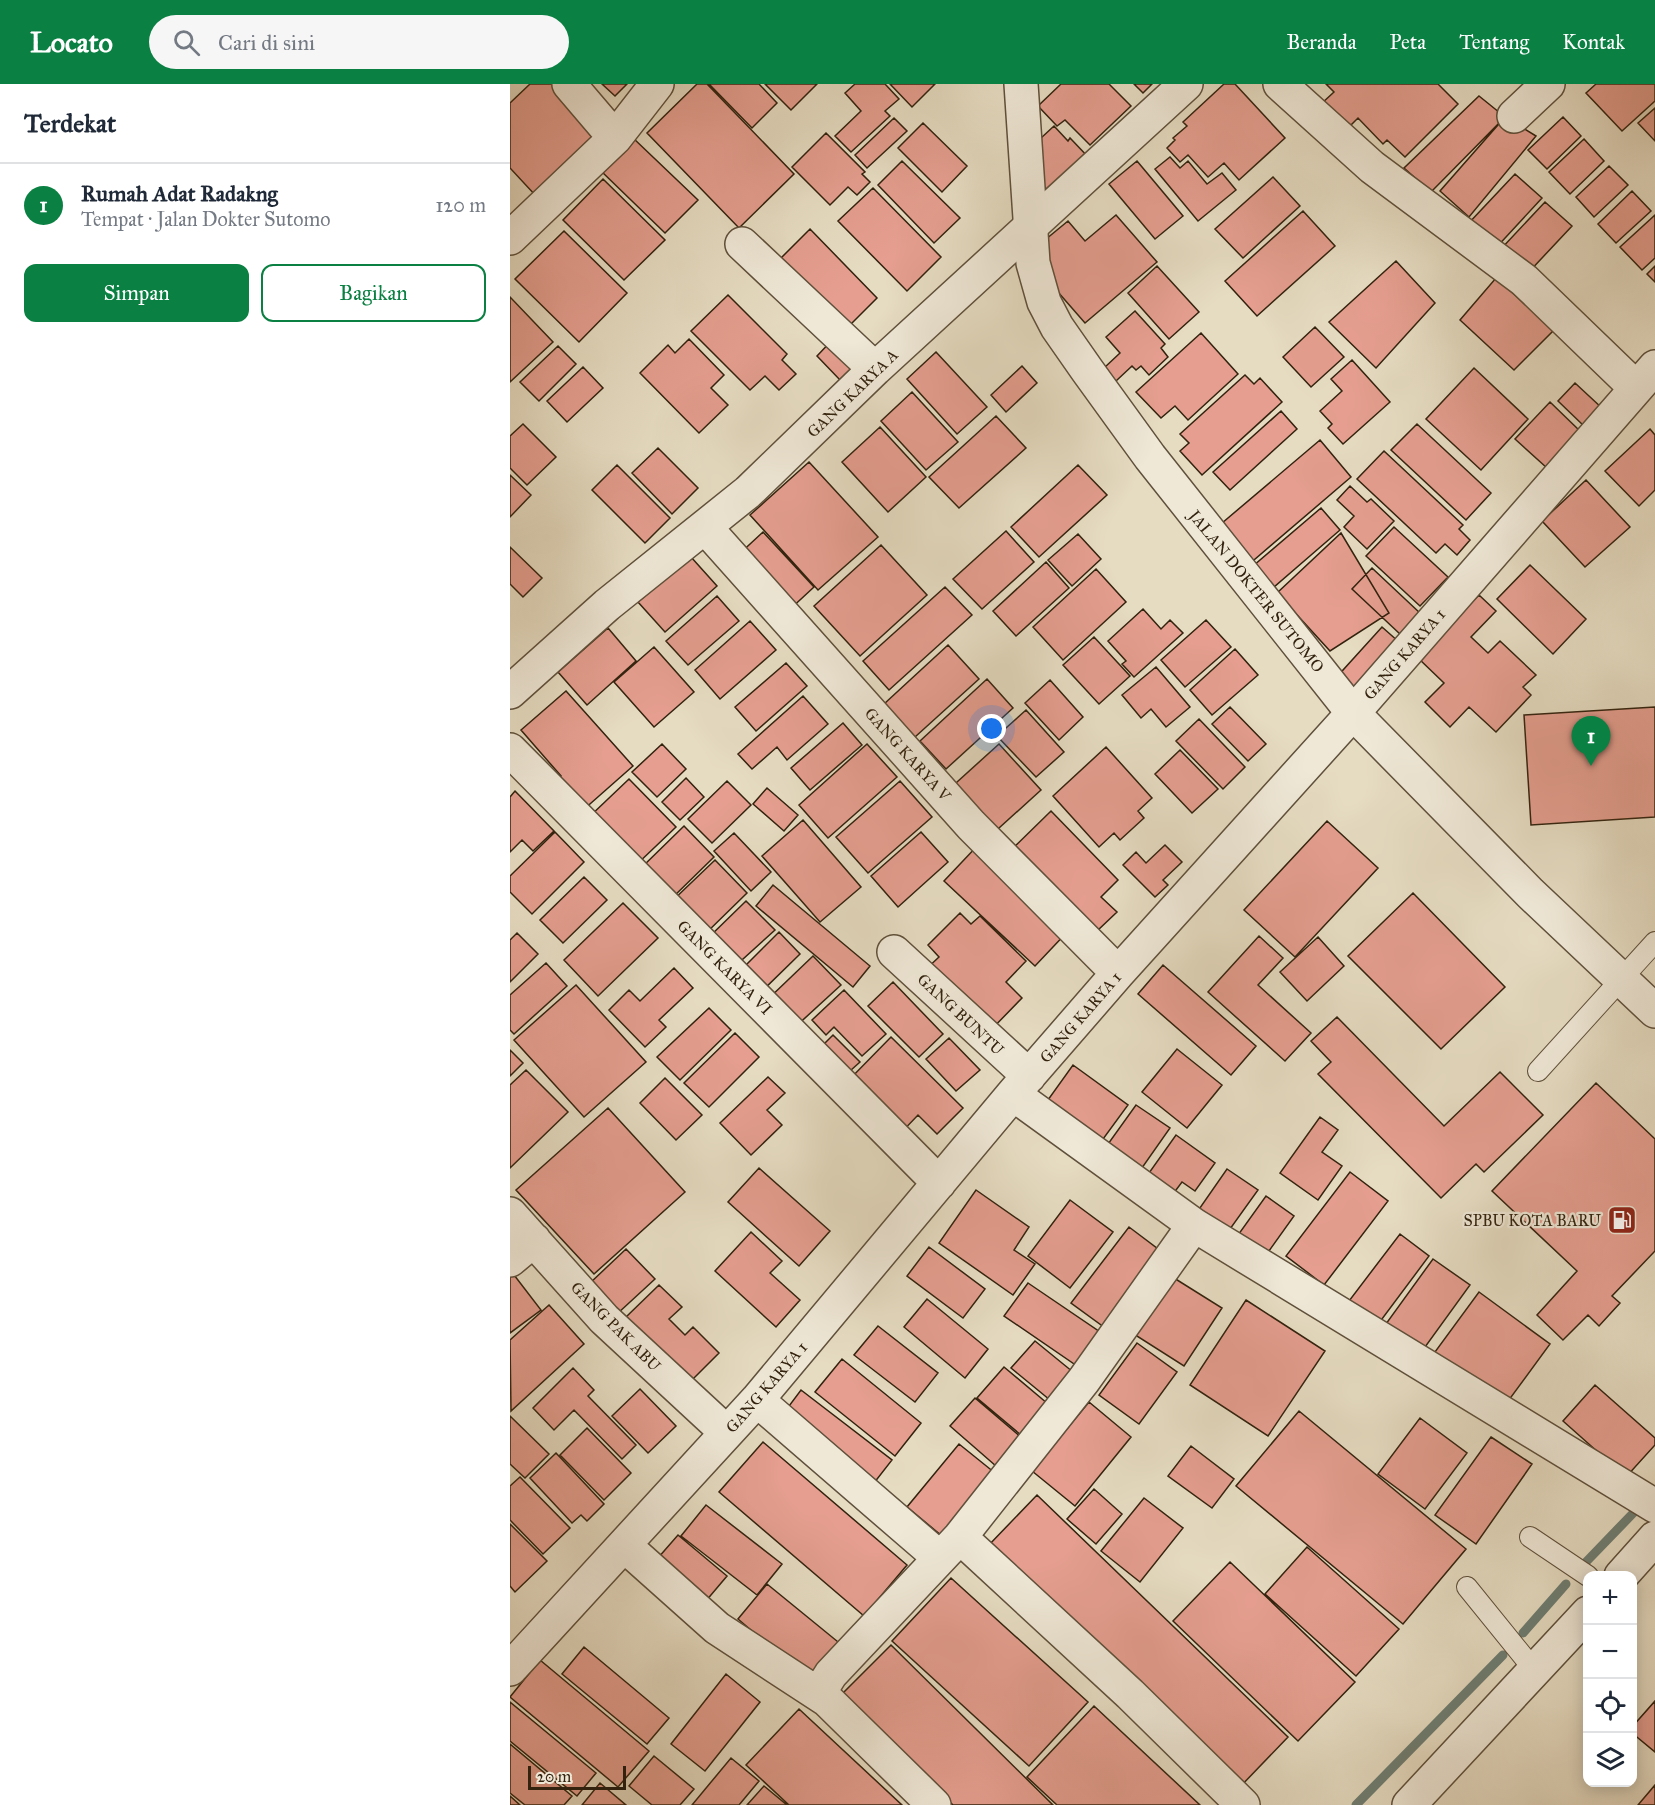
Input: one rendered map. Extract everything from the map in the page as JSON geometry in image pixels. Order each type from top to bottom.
[{"type":"street","points":[[569,84],[615,138]]},
{"type":"street","points":[[510,238],[615,138],[657,84]]},
{"type":"street","name":"JALAN DOKTER SUTOMO","points":[[1021,84],[1033,263],[1044,302],[1057,327],[1150,457],[1353,713],[1530,893],[1655,1011]]},
{"type":"street","name":"GANG KARYA A","points":[[510,692],[607,605],[748,492],[875,369],[1186,84]]},
{"type":"street","points":[[1280,84],[1372,167],[1524,280],[1645,378]]},
{"type":"street","points":[[1514,116],[1548,84]]},
{"type":"street","points":[[742,244],[875,369]]},
{"type":"street","name":"GANG KARYA 1","points":[[513,1660],[624,1545],[757,1400],[1118,973],[1353,713],[1645,378]]},
{"type":"street","name":"GANG KARYA V","points":[[705,527],[971,825],[1118,973]]},
{"type":"street","name":"GANG KARYA VI","points":[[510,750],[939,1183]]},
{"type":"street","name":"GANG BUNTU","points":[[894,952],[1021,1085],[1194,1225],[1655,1506]]},
{"type":"street","name":"GANG PAK ABU","points":[[510,1214],[522,1250],[604,1319],[726,1432]]},
{"type":"street","points":[[827,1700],[823,1692],[824,1685],[831,1674],[950,1548],[1084,1380],[1194,1225]]},
{"type":"street","points":[[757,1400],[950,1548],[1130,1694],[1243,1805]]},
{"type":"street","points":[[1625,1571],[1655,1538]]},
{"type":"street","points":[[624,1545],[717,1628],[827,1700],[934,1805]]},
{"type":"street","points":[[1408,1805],[1583,1617]]},
{"type":"lane","points":[[1538,1071],[1655,942]]},
{"type":"lane","points":[[1530,1537],[1583,1572]]},
{"type":"lane","points":[[1467,1587],[1535,1671]]},
{"type":"building","points":[[530,84],[553,84],[602,135],[536,196],[510,168],[510,103]]},
{"type":"building","points":[[602,84],[627,84],[615,96]]},
{"type":"building","points":[[697,84],[707,84],[794,174],[739,228],[647,133]]},
{"type":"building","points":[[709,84],[759,84],[777,103],[752,128]]},
{"type":"building","points":[[765,84],[817,84],[791,110]]},
{"type":"building","points":[[855,84],[885,84],[899,99],[885,111],[890,116],[851,152],[835,136],[861,111],[845,93]]},
{"type":"building","points":[[890,84],[935,84],[912,107]]},
{"type":"building","points":[[1061,84],[1109,84],[1131,106],[1090,145],[1065,120],[1057,126],[1038,106]]},
{"type":"building","points":[[1134,84],[1152,84],[1143,93]]},
{"type":"building","points":[[1224,84],[1235,84],[1285,138],[1239,180],[1224,163],[1208,177],[1188,155],[1180,162],[1167,148],[1175,140],[1173,138],[1187,126],[1183,122]]},
{"type":"building","points":[[1326,84],[1438,84],[1458,104],[1405,157],[1387,140],[1383,144],[1358,118],[1346,130],[1321,104],[1334,92]]},
{"type":"building","points":[[1596,84],[1655,84],[1655,101],[1622,131],[1586,93]]},
{"type":"building","points":[[1479,96],[1505,117],[1431,192],[1404,168]]},
{"type":"building","points":[[1655,108],[1655,141],[1638,123]]},
{"type":"building","points":[[1505,117],[1536,136],[1469,217],[1440,191]]},
{"type":"building","points":[[1563,117],[1581,136],[1547,169],[1528,150]]},
{"type":"building","points":[[894,118],[907,131],[867,168],[855,155]]},
{"type":"building","points":[[923,123],[967,166],[942,192],[898,148]]},
{"type":"building","points":[[1054,126],[1068,141],[1070,138],[1090,159],[1050,196],[1031,175],[1027,151]]},
{"type":"building","points":[[826,133],[865,172],[862,174],[870,182],[857,195],[848,187],[830,205],[792,167]]},
{"type":"building","points":[[632,137],[698,200],[665,233],[600,170]]},
{"type":"building","points":[[1584,139],[1604,161],[1570,194],[1549,172]]},
{"type":"building","points":[[1170,157],[1180,168],[1188,161],[1207,184],[1222,173],[1236,190],[1198,221],[1155,169]]},
{"type":"building","points":[[902,161],[960,218],[934,243],[878,185]]},
{"type":"building","points":[[1137,161],[1183,216],[1155,239],[1109,184]]},
{"type":"building","points":[[1609,166],[1628,185],[1594,217],[1576,197]]},
{"type":"building","points":[[1515,174],[1542,198],[1494,250],[1467,225]]},
{"type":"building","points":[[1273,177],[1300,206],[1243,258],[1215,229]]},
{"type":"building","points":[[603,179],[665,240],[624,280],[563,220]]},
{"type":"building","points":[[873,188],[941,257],[907,291],[838,221]]},
{"type":"building","points":[[1632,191],[1651,211],[1616,243],[1598,224]]},
{"type":"building","points":[[1545,202],[1572,226],[1527,274],[1500,250]]},
{"type":"building","points":[[1303,211],[1335,246],[1257,316],[1225,281]]},
{"type":"building","points":[[1116,215],[1157,262],[1085,323],[1044,276],[1034,249],[1068,221],[1085,241]]},
{"type":"building","points":[[1655,215],[1655,258],[1642,270],[1620,247]]},
{"type":"building","points":[[810,229],[877,298],[846,329],[778,261]]},
{"type":"building","points":[[564,231],[627,293],[579,342],[515,279]]},
{"type":"building","points":[[1396,261],[1435,303],[1376,368],[1329,322]]},
{"type":"building","points":[[1157,266],[1199,312],[1169,339],[1128,293]]},
{"type":"building","points":[[1655,266],[1655,282],[1647,274]]},
{"type":"building","points":[[1496,278],[1554,330],[1514,370],[1460,320]]},
{"type":"building","points":[[728,295],[787,354],[782,360],[796,374],[779,390],[765,376],[750,390],[691,331]]},
{"type":"building","points":[[510,297],[553,342],[510,382]]},
{"type":"building","points":[[1135,311],[1165,344],[1161,348],[1168,357],[1149,375],[1141,366],[1136,370],[1132,366],[1116,381],[1104,368],[1120,353],[1106,337]]},
{"type":"building","points":[[1315,327],[1344,357],[1311,387],[1283,357]]},
{"type":"building","points":[[1201,333],[1238,374],[1188,420],[1175,406],[1161,418],[1136,392]]},
{"type":"building","points":[[835,337],[860,362],[841,381],[817,356]]},
{"type":"building","points":[[689,339],[724,375],[711,388],[728,405],[699,433],[640,373],[668,345],[675,353]]},
{"type":"building","points":[[558,346],[576,364],[539,401],[520,382]]},
{"type":"building","points":[[936,352],[987,407],[957,434],[907,379]]},
{"type":"building","points":[[1352,360],[1390,402],[1343,444],[1328,428],[1332,424],[1320,411],[1342,391],[1331,379]]},
{"type":"building","points":[[1022,366],[1037,383],[1006,412],[991,395]]},
{"type":"building","points":[[583,367],[603,388],[567,422],[547,401]]},
{"type":"building","points":[[1474,368],[1528,419],[1481,470],[1426,419]]},
{"type":"building","points":[[1245,375],[1254,384],[1260,378],[1282,402],[1202,475],[1180,451],[1189,443],[1180,434]]},
{"type":"building","points":[[1575,383],[1603,409],[1585,427],[1558,401]]},
{"type":"building","points":[[912,392],[958,442],[926,470],[881,421]]},
{"type":"building","points":[[1550,402],[1581,432],[1547,468],[1515,439]]},
{"type":"building","points":[[1281,411],[1297,429],[1230,490],[1213,472]]},
{"type":"building","points":[[996,416],[1026,448],[959,508],[929,477]]},
{"type":"building","points":[[523,424],[556,457],[527,485],[510,468],[510,436]]},
{"type":"building","points":[[1417,424],[1491,493],[1466,520],[1391,450]]},
{"type":"building","points":[[880,427],[926,477],[888,512],[842,462]]},
{"type":"building","points":[[1650,429],[1655,435],[1655,490],[1639,506],[1605,471]]},
{"type":"building","points":[[1320,440],[1351,477],[1247,566],[1215,529]]},
{"type":"building","points":[[658,448],[698,488],[672,514],[632,473]]},
{"type":"building","points":[[1384,451],[1463,525],[1459,529],[1470,540],[1457,555],[1445,544],[1436,553],[1357,479]]},
{"type":"building","points":[[809,462],[878,537],[818,590],[750,515]]},
{"type":"building","points":[[617,465],[670,518],[645,543],[592,490]]},
{"type":"building","points":[[1078,465],[1107,495],[1039,557],[1011,527]]},
{"type":"building","points":[[510,475],[531,495],[510,517]]},
{"type":"building","points":[[1586,480],[1630,527],[1585,567],[1542,521]]},
{"type":"building","points":[[1350,486],[1367,502],[1371,499],[1394,521],[1367,549],[1344,527],[1354,516],[1337,500]]},
{"type":"building","points":[[1321,508],[1340,530],[1266,594],[1246,572]]},
{"type":"building","points":[[1394,527],[1448,577],[1420,606],[1366,556]]},
{"type":"building","points":[[1006,531],[1034,562],[982,609],[953,579]]},
{"type":"building","points":[[763,532],[814,587],[787,612],[736,557]]},
{"type":"building","points":[[1341,533],[1389,613],[1330,651],[1277,593]]},
{"type":"building","points":[[1078,534],[1101,559],[1072,586],[1048,560]]},
{"type":"building","points":[[881,545],[927,595],[860,656],[814,606]]},
{"type":"building","points":[[510,547],[542,578],[523,597],[510,584]]},
{"type":"building","points":[[691,557],[717,586],[665,632],[638,602]]},
{"type":"building","points":[[1046,562],[1069,588],[1016,636],[993,611]]},
{"type":"building","points":[[1530,565],[1586,619],[1553,654],[1497,599]]},
{"type":"building","points":[[1372,568],[1421,614],[1401,635],[1352,589]]},
{"type":"building","points":[[1096,569],[1126,602],[1063,660],[1033,627]]},
{"type":"building","points":[[945,587],[972,615],[889,690],[863,661]]},
{"type":"building","points":[[1479,595],[1496,611],[1471,637],[1488,653],[1500,641],[1536,675],[1523,687],[1531,695],[1496,732],[1469,707],[1450,727],[1425,702],[1444,683],[1417,657]]},
{"type":"building","points":[[717,596],[739,621],[688,665],[666,641]]},
{"type":"building","points":[[1143,609],[1161,629],[1170,620],[1183,633],[1134,677],[1122,664],[1126,661],[1108,641]]},
{"type":"building","points":[[1206,620],[1231,647],[1185,687],[1161,660]]},
{"type":"building","points":[[750,621],[776,650],[720,699],[695,670]]},
{"type":"building","points":[[1382,627],[1399,642],[1352,695],[1334,680]]},
{"type":"building","points":[[608,628],[636,661],[587,705],[558,672]]},
{"type":"building","points":[[1094,637],[1130,676],[1099,704],[1063,665]]},
{"type":"building","points":[[948,645],[979,679],[915,737],[884,704]]},
{"type":"building","points":[[654,647],[694,692],[654,727],[614,682]]},
{"type":"building","points":[[1235,649],[1258,675],[1212,715],[1190,690]]},
{"type":"building","points":[[786,663],[807,686],[756,731],[735,707]]},
{"type":"building","points":[[1156,667],[1190,707],[1166,727],[1151,709],[1141,718],[1122,695]]},
{"type":"building","points":[[987,679],[1013,708],[946,769],[920,741]]},
{"type":"building","points":[[1050,680],[1083,717],[1059,740],[1025,703]]},
{"type":"building","points":[[566,691],[633,766],[582,811],[555,781],[561,776],[521,730]]},
{"type":"building","points":[[803,696],[828,724],[787,760],[777,747],[752,769],[738,754]]},
{"type":"building","points":[[1230,707],[1266,744],[1248,761],[1212,724]]},
{"type":"building","points":[[1655,707],[1655,817],[1531,825],[1524,715]]},
{"type":"building","points":[[1026,710],[1064,752],[1036,777],[997,736]]},
{"type":"building","points":[[1199,719],[1245,767],[1223,789],[1176,741]]},
{"type":"building","points":[[843,723],[862,745],[810,790],[791,768]]},
{"type":"building","points":[[662,744],[686,769],[657,797],[632,772]]},
{"type":"building","points":[[867,744],[897,777],[828,838],[799,805]]},
{"type":"building","points":[[999,744],[1041,790],[988,838],[946,792]]},
{"type":"building","points":[[1106,747],[1152,798],[1138,811],[1144,818],[1120,840],[1114,833],[1099,847],[1053,796]]},
{"type":"building","points":[[1180,750],[1218,789],[1192,813],[1155,774]]},
{"type":"building","points":[[686,778],[704,797],[680,820],[662,802]]},
{"type":"building","points":[[629,779],[676,827],[634,867],[587,819]]},
{"type":"building","points":[[727,781],[751,805],[712,843],[688,819]]},
{"type":"building","points":[[900,781],[932,817],[868,873],[836,837]]},
{"type":"building","points":[[767,788],[798,815],[784,831],[753,804]]},
{"type":"building","points":[[515,791],[554,831],[533,851],[522,840],[510,852],[510,797]]},
{"type":"building","points":[[1051,811],[1118,880],[1101,897],[1117,912],[1097,931],[1007,854]]},
{"type":"building","points":[[803,820],[861,887],[820,922],[762,856]]},
{"type":"building","points":[[1327,821],[1378,868],[1295,957],[1244,910]]},
{"type":"building","points":[[684,826],[714,857],[668,902],[637,872]]},
{"type":"building","points":[[555,832],[584,862],[532,914],[510,892],[510,876]]},
{"type":"building","points":[[921,832],[948,862],[898,907],[871,876]]},
{"type":"building","points":[[734,833],[771,872],[751,891],[714,851]]},
{"type":"building","points":[[979,844],[1070,929],[1035,966],[944,881]]},
{"type":"building","points":[[1165,845],[1182,862],[1163,880],[1168,885],[1155,897],[1123,865],[1136,852],[1146,863]]},
{"type":"building","points":[[715,860],[747,893],[701,938],[668,905]]},
{"type":"building","points":[[584,877],[607,900],[563,943],[540,920]]},
{"type":"building","points":[[773,885],[870,966],[853,987],[756,906]]},
{"type":"building","points":[[1413,893],[1505,987],[1441,1049],[1348,956]]},
{"type":"building","points":[[746,901],[775,930],[732,969],[704,942]]},
{"type":"building","points":[[623,903],[658,938],[598,996],[564,960]]},
{"type":"building","points":[[960,913],[971,924],[980,916],[1026,961],[1006,982],[1022,998],[987,1034],[923,972],[939,957],[928,945]]},
{"type":"building","points":[[779,932],[800,954],[758,995],[737,974]]},
{"type":"building","points":[[517,933],[538,954],[510,982],[510,940]]},
{"type":"building","points":[[1259,936],[1283,958],[1258,985],[1311,1033],[1285,1061],[1208,992]]},
{"type":"building","points":[[1318,937],[1344,966],[1307,1001],[1280,972]]},
{"type":"building","points":[[813,956],[841,985],[793,1029],[765,1002]]},
{"type":"building","points":[[546,963],[567,986],[514,1034],[510,1030],[510,995]]},
{"type":"building","points":[[1163,965],[1256,1046],[1231,1075],[1138,994]]},
{"type":"building","points":[[674,968],[693,988],[659,1020],[666,1027],[645,1047],[609,1010],[629,990],[640,1001]]},
{"type":"building","points":[[893,982],[943,1034],[919,1057],[868,1006]]},
{"type":"building","points":[[576,985],[646,1062],[584,1117],[514,1040]]},
{"type":"building","points":[[844,990],[886,1034],[862,1056],[834,1027],[826,1035],[812,1020]]},
{"type":"building","points":[[709,1008],[731,1030],[680,1080],[657,1057]]},
{"type":"building","points":[[1337,1017],[1444,1126],[1500,1072],[1543,1115],[1484,1172],[1476,1164],[1441,1198],[1318,1074],[1331,1062],[1311,1041]]},
{"type":"building","points":[[735,1033],[759,1057],[709,1107],[684,1083]]},
{"type":"building","points":[[833,1035],[860,1062],[841,1079],[815,1053]]},
{"type":"building","points":[[891,1037],[963,1108],[937,1134],[918,1115],[897,1137],[845,1084]]},
{"type":"building","points":[[949,1038],[980,1070],[956,1091],[926,1059]]},
{"type":"building","points":[[1177,1049],[1222,1085],[1187,1128],[1142,1092]]},
{"type":"building","points":[[510,1050],[523,1063],[510,1076]]},
{"type":"building","points":[[1073,1065],[1128,1105],[1095,1150],[1040,1111]]},
{"type":"building","points":[[526,1070],[568,1112],[510,1168],[510,1085]]},
{"type":"building","points":[[768,1077],[785,1093],[767,1110],[782,1125],[751,1155],[720,1123]]},
{"type":"building","points":[[665,1078],[702,1115],[676,1140],[640,1103]]},
{"type":"building","points":[[1596,1083],[1655,1139],[1655,1251],[1612,1296],[1620,1303],[1599,1326],[1588,1315],[1563,1340],[1537,1315],[1577,1271],[1492,1191]]},
{"type":"building","points":[[1136,1105],[1170,1128],[1137,1175],[1103,1151]]},
{"type":"building","points":[[608,1108],[685,1192],[594,1274],[516,1190]]},
{"type":"building","points":[[1320,1117],[1338,1130],[1322,1152],[1342,1166],[1318,1200],[1280,1173]]},
{"type":"building","points":[[1176,1135],[1215,1163],[1195,1191],[1182,1182],[1170,1198],[1144,1180]]},
{"type":"building","points":[[759,1168],[830,1231],[799,1266],[728,1202]]},
{"type":"building","points":[[1227,1169],[1258,1190],[1225,1236],[1195,1215]]},
{"type":"building","points":[[1350,1172],[1388,1201],[1324,1285],[1286,1256]]},
{"type":"building","points":[[976,1190],[1029,1227],[1014,1250],[1035,1264],[1013,1295],[939,1243]]},
{"type":"building","points":[[1266,1196],[1294,1216],[1261,1262],[1233,1242]]},
{"type":"building","points":[[1070,1200],[1113,1232],[1070,1288],[1028,1256]]},
{"type":"building","points":[[1129,1227],[1166,1255],[1108,1330],[1071,1303]]},
{"type":"building","points":[[751,1232],[782,1261],[770,1273],[800,1300],[776,1327],[715,1271]]},
{"type":"building","points":[[1400,1234],[1429,1256],[1379,1323],[1349,1301]]},
{"type":"building","points":[[929,1247],[985,1289],[963,1318],[907,1276]]},
{"type":"building","points":[[626,1249],[655,1279],[617,1314],[589,1284]]},
{"type":"building","points":[[1433,1259],[1470,1285],[1420,1354],[1383,1328]]},
{"type":"building","points":[[510,1272],[541,1310],[510,1333]]},
{"type":"building","points":[[1166,1273],[1222,1308],[1184,1366],[1129,1331]]},
{"type":"building","points":[[1028,1283],[1103,1334],[1080,1368],[1004,1316]]},
{"type":"building","points":[[659,1285],[682,1307],[669,1319],[685,1335],[693,1327],[719,1353],[689,1383],[625,1318]]},
{"type":"building","points":[[1479,1292],[1550,1344],[1503,1408],[1432,1356]]},
{"type":"building","points":[[927,1299],[988,1349],[965,1378],[904,1327]]},
{"type":"building","points":[[1246,1300],[1325,1351],[1268,1436],[1190,1385]]},
{"type":"building","points":[[549,1305],[584,1344],[511,1411],[510,1340]]},
{"type":"building","points":[[878,1326],[938,1373],[915,1402],[854,1355]]},
{"type":"building","points":[[1035,1341],[1073,1372],[1050,1400],[1011,1368]]},
{"type":"building","points":[[1137,1343],[1177,1372],[1139,1424],[1099,1395]]},
{"type":"building","points":[[842,1359],[921,1423],[895,1456],[815,1392]]},
{"type":"building","points":[[1004,1367],[1054,1409],[1028,1441],[977,1398]]},
{"type":"building","points":[[573,1368],[594,1390],[588,1396],[636,1445],[622,1459],[574,1410],[554,1430],[533,1408]]},
{"type":"building","points":[[1595,1385],[1655,1438],[1655,1445],[1626,1477],[1563,1421]]},
{"type":"building","points":[[640,1389],[676,1426],[648,1453],[612,1416]]},
{"type":"building","points":[[801,1390],[892,1460],[874,1483],[783,1414]]},
{"type":"building","points":[[975,1398],[1029,1444],[1004,1473],[950,1426]]},
{"type":"building","points":[[1089,1402],[1131,1437],[1075,1506],[1032,1471]]},
{"type":"building","points":[[1299,1411],[1466,1549],[1403,1624],[1236,1486]]},
{"type":"building","points":[[510,1416],[549,1454],[525,1478],[510,1464]]},
{"type":"building","points":[[1420,1418],[1467,1453],[1425,1509],[1378,1474]]},
{"type":"building","points":[[587,1428],[631,1473],[604,1500],[560,1455]]},
{"type":"building","points":[[1491,1437],[1532,1464],[1476,1544],[1435,1515]]},
{"type":"building","points":[[763,1442],[907,1565],[864,1616],[719,1492]]},
{"type":"building","points":[[959,1444],[1000,1477],[948,1541],[907,1507]]},
{"type":"building","points":[[1191,1446],[1234,1479],[1212,1508],[1168,1476]]},
{"type":"building","points":[[556,1453],[604,1504],[587,1521],[581,1515],[572,1523],[530,1478]]},
{"type":"building","points":[[520,1477],[570,1528],[543,1554],[510,1520],[510,1486]]},
{"type":"building","points":[[1094,1489],[1122,1514],[1096,1544],[1067,1519]]},
{"type":"building","points":[[1037,1495],[1288,1737],[1238,1789],[987,1547]]},
{"type":"building","points":[[1144,1498],[1183,1528],[1140,1582],[1101,1551]]},
{"type":"building","points":[[706,1505],[782,1564],[757,1595],[681,1536]]},
{"type":"building","points":[[510,1524],[547,1561],[515,1592],[510,1586]]},
{"type":"building","points":[[678,1535],[727,1576],[700,1608],[651,1566]]},
{"type":"building","points":[[1307,1547],[1399,1629],[1356,1676],[1265,1594]]},
{"type":"building","points":[[1230,1562],[1355,1682],[1298,1741],[1173,1621]]},
{"type":"building","points":[[951,1578],[1088,1702],[1029,1766],[892,1641]]},
{"type":"building","points":[[767,1584],[843,1646],[812,1682],[738,1619]]},
{"type":"building","points":[[891,1645],[1053,1805],[953,1805],[841,1695]]},
{"type":"building","points":[[584,1647],[669,1718],[647,1744],[562,1674]]},
{"type":"building","points":[[540,1660],[649,1751],[618,1787],[510,1697]]},
{"type":"building","points":[[726,1674],[760,1702],[705,1771],[671,1744]]},
{"type":"building","points":[[1655,1701],[1655,1752],[1637,1737],[1637,1721]]},
{"type":"building","points":[[510,1702],[596,1773],[577,1796],[510,1741]]},
{"type":"building","points":[[1094,1706],[1200,1805],[1057,1805],[1027,1777]]},
{"type":"building","points":[[799,1709],[902,1805],[789,1805],[746,1765]]},
{"type":"building","points":[[510,1744],[572,1796],[564,1805],[525,1805],[510,1793]]},
{"type":"building","points":[[654,1756],[694,1789],[680,1805],[652,1805],[629,1786]]},
{"type":"building","points":[[731,1758],[759,1781],[739,1805],[692,1805]]},
{"type":"building","points":[[600,1783],[626,1805],[582,1805]]},
{"type":"building","points":[[1655,1785],[1655,1805],[1638,1805]]},
{"type":"building","points":[[764,1786],[787,1805],[747,1805]]},
{"type":"building","points":[[510,1796],[520,1805],[510,1805]]},
{"type":"waterway","points":[[1586,1562],[1641,1505]]},
{"type":"waterway","points":[[1523,1633],[1566,1584]]},
{"type":"waterway","points":[[1356,1805],[1503,1655]]},
{"type":"place","name":"Rumah Adat Radakng","points":[[1591,766]]},
{"type":"place","name":"SPBU KOTA BARU","points":[[1622,1220]]}]
